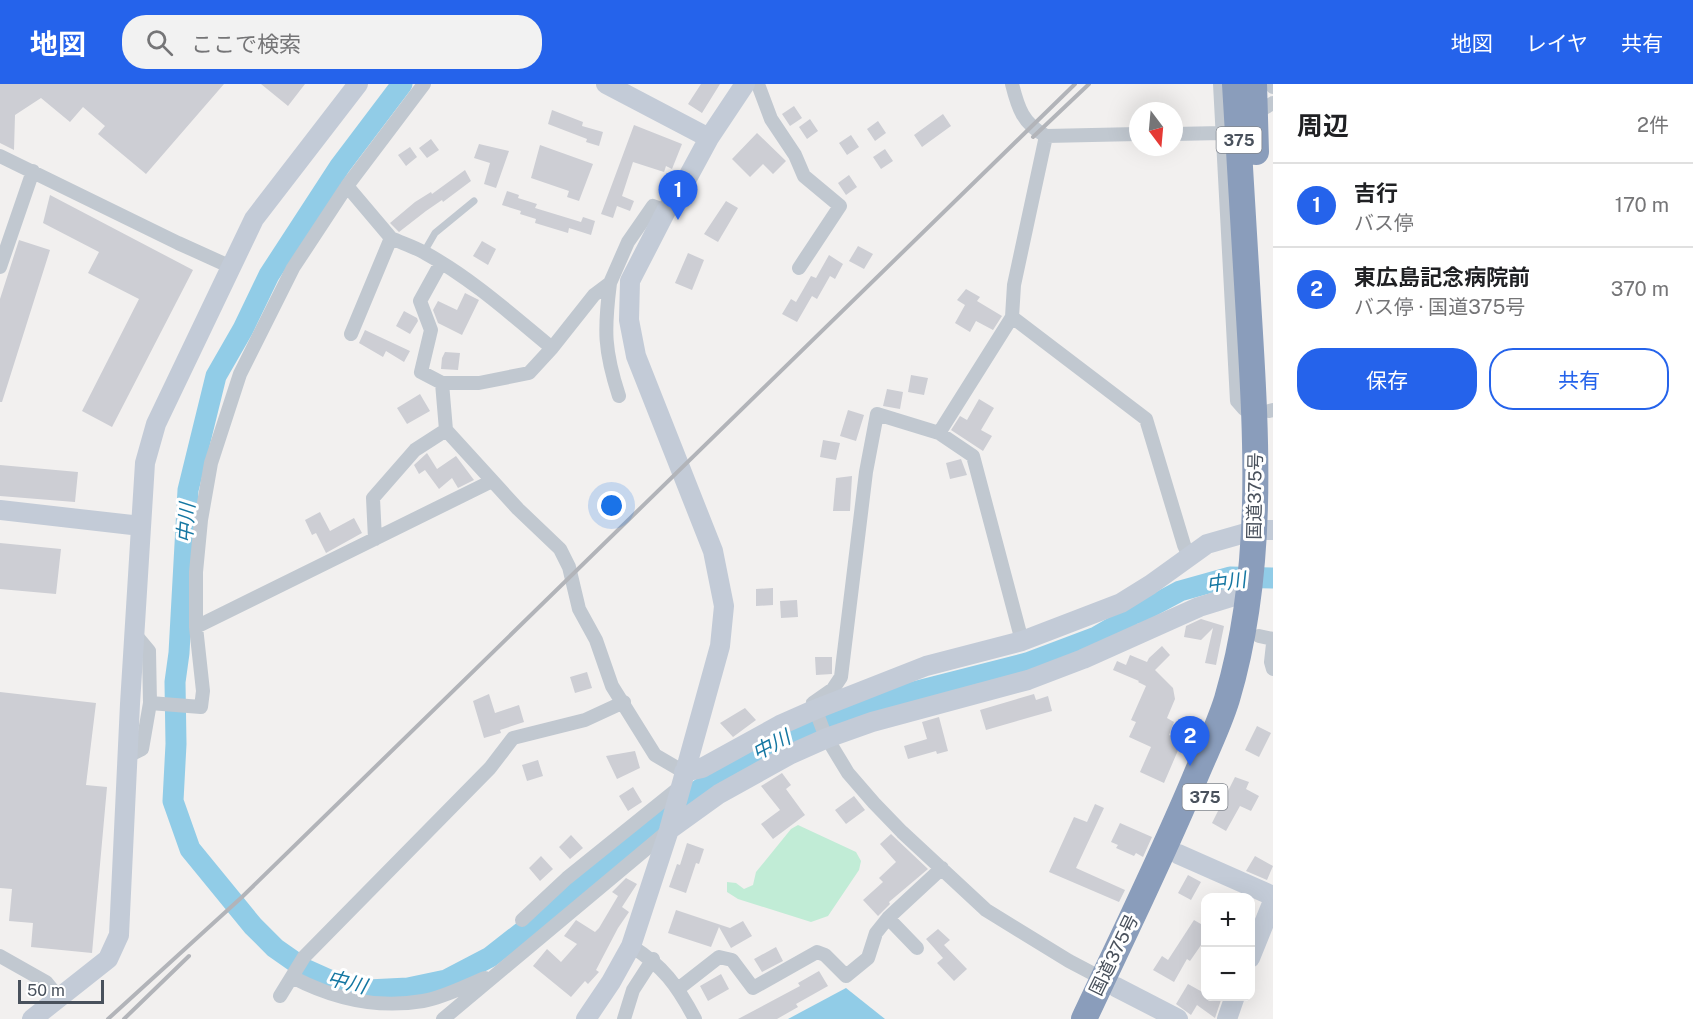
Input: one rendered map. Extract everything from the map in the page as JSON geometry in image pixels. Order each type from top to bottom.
[{"type":"highway","name":"国道375号","points":[[1101,1019],[1109,983],[1213,738],[1227,699],[1255,596],[1267,530],[1266,410],[1250,195],[1235,84]]},
{"type":"highway","name":"国道375号","points":[[1250,195],[1254,84]]},
{"type":"highway","name":"国道375号","points":[[1083,1019],[1109,983],[1178,854],[1214,779],[1268,640],[1255,596]]},
{"type":"street","points":[[32,1019],[108,959],[119,935],[145,463],[156,424],[254,219],[358,84]]},
{"type":"street","points":[[154,704],[201,707],[202,691],[196,627],[196,572],[201,520],[211,463],[226,411],[240,374],[293,268],[347,186],[424,84]]},
{"type":"street","points":[[606,84],[709,138]]},
{"type":"street","points":[[1012,84],[1019,111],[1038,132],[1046,136],[1129,134]]},
{"type":"street","points":[[1220,84],[1237,401],[1245,408],[1266,410]]},
{"type":"street","points":[[586,1019],[611,982],[631,946],[669,830],[720,646],[724,606],[713,551],[636,356],[629,320],[630,281],[666,211],[683,186],[709,138],[754,87],[778,131],[795,155],[804,176],[840,206],[799,268]]},
{"type":"street","points":[[1183,134],[1222,133],[1273,104]]},
{"type":"street","points":[[939,433],[1012,317],[1014,285],[1046,136]]},
{"type":"street","points":[[0,156],[230,266]]},
{"type":"street","points":[[0,267],[33,171]]},
{"type":"street","points":[[347,186],[391,238],[441,262],[484,292],[552,348]]},
{"type":"street","points":[[619,396],[605,343],[605,317],[610,283],[628,242],[653,206],[666,211]]},
{"type":"street","points":[[351,334],[391,238]]},
{"type":"street","points":[[441,262],[420,301],[431,330],[421,372],[442,383],[479,382],[529,373],[594,295],[610,283]]},
{"type":"street","points":[[1012,317],[1146,419],[1184,545],[1190,556]]},
{"type":"street","points":[[442,383],[446,430],[492,482],[560,549],[568,567],[579,609],[596,640],[612,686],[655,755],[682,779]]},
{"type":"street","points":[[1022,641],[973,456],[939,433],[877,414],[866,472],[841,677],[833,690],[813,703],[826,737],[848,773],[874,803],[986,910],[1069,961],[1178,1019]]},
{"type":"street","points":[[375,539],[372,498],[415,450],[446,430]]},
{"type":"street","points":[[196,627],[492,482]]},
{"type":"street","points":[[0,510],[141,526]]},
{"type":"street","points":[[522,920],[682,779],[780,725],[816,713],[926,666],[1022,641],[1121,603],[1207,544],[1267,530]]},
{"type":"street","points":[[443,1019],[669,830],[719,794],[791,754],[826,737],[872,722],[1028,680],[1083,659],[1198,606],[1240,594],[1255,596]]},
{"type":"street","points":[[128,756],[142,749],[154,704],[148,651],[134,633]]},
{"type":"street","points":[[1268,640],[1273,669]]},
{"type":"street","points":[[280,996],[302,960],[490,768],[513,738],[585,720],[624,702]]},
{"type":"street","points":[[1178,854],[1273,899],[1255,947]]},
{"type":"street","points":[[678,989],[719,957],[732,960],[753,988],[817,952],[825,956],[846,976],[868,958],[876,933],[888,918],[942,868]]},
{"type":"street","points":[[888,918],[917,948]]},
{"type":"street","points":[[631,946],[653,959],[669,976],[695,1019]]},
{"type":"street","points":[[0,956],[46,982],[59,998]]},
{"type":"street","points":[[624,1019],[633,990],[653,959]]},
{"type":"street","points":[[293,976],[317,990],[375,1004],[424,1001],[485,978],[489,980]]},
{"type":"street","points":[[1227,1019],[1233,1001]]},
{"type":"lane","points":[[424,252],[435,233],[474,201]]},
{"type":"green space","points":[[798,825],[856,852],[861,861],[859,870],[828,916],[811,922],[738,899],[727,892],[727,882],[736,883],[744,889],[753,885],[756,872],[791,829]]},
{"type":"water","points":[[846,988],[885,1019],[788,1019]]},
{"type":"building","points":[[0,84],[224,84],[146,174],[98,134],[105,126],[83,107],[70,122],[41,98],[15,115],[14,150],[0,143]]},
{"type":"building","points":[[261,84],[305,84],[288,106]]},
{"type":"building","points":[[701,84],[720,84],[702,113],[688,104]]},
{"type":"building","points":[[794,106],[802,118],[790,126],[782,114]]},
{"type":"building","points":[[552,110],[583,122],[582,126],[603,132],[599,146],[548,124]]},
{"type":"building","points":[[943,114],[951,126],[922,147],[914,135]]},
{"type":"building","points":[[810,119],[818,131],[807,139],[799,127]]},
{"type":"building","points":[[878,121],[886,133],[875,141],[867,129]]},
{"type":"building","points":[[634,125],[682,144],[672,169],[666,166],[664,172],[633,162],[622,196],[634,201],[630,211],[617,206],[613,218],[601,214]]},
{"type":"building","points":[[757,133],[786,161],[773,174],[763,164],[750,177],[732,159]]},
{"type":"building","points":[[851,135],[859,147],[847,155],[839,143]]},
{"type":"building","points":[[431,139],[439,150],[427,158],[419,148]]},
{"type":"building","points":[[479,144],[509,151],[496,188],[484,184],[490,163],[474,158]]},
{"type":"building","points":[[540,145],[593,164],[579,201],[567,197],[569,191],[531,178]]},
{"type":"building","points":[[410,147],[417,157],[406,166],[398,155]]},
{"type":"building","points":[[885,149],[893,161],[881,169],[873,157]]},
{"type":"building","points":[[465,170],[471,181],[443,202],[442,200],[399,232],[390,223],[415,202],[431,192],[432,194]]},
{"type":"building","points":[[849,175],[857,187],[846,195],[838,183]]},
{"type":"building","points":[[507,191],[519,195],[518,198],[537,204],[535,208],[581,222],[583,217],[595,221],[591,235],[569,228],[568,233],[535,223],[536,219],[502,205]]},
{"type":"building","points":[[50,195],[193,270],[112,427],[82,411],[139,299],[88,273],[99,252],[43,223]]},
{"type":"building","points":[[726,201],[738,208],[718,242],[704,234]]},
{"type":"building","points":[[19,240],[50,250],[2,402],[0,402],[0,299]]},
{"type":"building","points":[[482,241],[496,249],[488,265],[473,256]]},
{"type":"building","points":[[858,246],[873,254],[864,269],[849,261]]},
{"type":"building","points":[[688,253],[704,260],[692,290],[675,283]]},
{"type":"building","points":[[829,255],[843,264],[835,279],[830,276],[817,299],[812,296],[797,322],[782,314],[791,299],[796,302],[811,276],[816,278]]},
{"type":"building","points":[[966,289],[980,297],[977,301],[1002,316],[993,330],[976,321],[970,332],[955,323],[965,305],[957,300]]},
{"type":"building","points":[[465,293],[479,300],[462,335],[438,323],[433,310],[438,301],[457,310]]},
{"type":"building","points":[[404,311],[417,318],[418,321],[410,334],[396,326]]},
{"type":"building","points":[[365,330],[410,351],[404,362],[386,351],[383,357],[359,343]]},
{"type":"building","points":[[445,352],[460,353],[458,370],[441,369]]},
{"type":"building","points":[[911,375],[928,378],[924,395],[908,392]]},
{"type":"building","points":[[887,389],[903,392],[900,409],[883,406]]},
{"type":"building","points":[[420,394],[430,411],[407,424],[397,408]]},
{"type":"building","points":[[979,399],[994,408],[981,430],[992,436],[983,451],[951,430],[960,416],[967,420]]},
{"type":"building","points":[[848,410],[864,415],[856,441],[840,436]]},
{"type":"building","points":[[823,440],[840,443],[836,460],[820,457]]},
{"type":"building","points":[[427,453],[437,469],[456,456],[474,480],[458,488],[452,478],[439,489],[425,470],[419,474],[414,465]]},
{"type":"building","points":[[961,459],[967,475],[950,479],[946,463]]},
{"type":"building","points":[[0,465],[78,472],[75,502],[0,496]]},
{"type":"building","points":[[852,476],[850,511],[833,511],[836,478]]},
{"type":"building","points":[[320,512],[330,531],[354,518],[362,533],[326,553],[316,533],[312,535],[305,520]]},
{"type":"building","points":[[0,543],[61,549],[56,594],[0,589]]},
{"type":"building","points":[[773,588],[773,605],[756,606],[756,589]]},
{"type":"building","points":[[797,600],[798,617],[781,618],[780,601]]},
{"type":"building","points":[[1201,619],[1224,626],[1216,665],[1205,663],[1213,628],[1201,640],[1184,637],[1186,626]]},
{"type":"building","points":[[1162,646],[1170,655],[1155,670],[1173,688],[1175,699],[1167,718],[1174,722],[1169,735],[1182,741],[1164,783],[1140,772],[1151,747],[1129,737],[1136,722],[1131,720],[1146,686],[1113,670],[1117,661],[1126,665],[1130,655],[1147,662]]},
{"type":"building","points":[[815,657],[832,657],[832,674],[816,675]]},
{"type":"building","points":[[587,672],[592,688],[575,693],[570,677]]},
{"type":"building","points":[[0,692],[96,703],[86,785],[107,787],[92,953],[31,947],[33,923],[9,921],[12,889],[0,888]]},
{"type":"building","points":[[489,694],[495,713],[519,705],[524,722],[484,738],[473,701]]},
{"type":"building","points":[[1034,694],[1036,700],[1048,696],[1052,711],[986,730],[980,710]]},
{"type":"building","points":[[745,708],[756,720],[733,737],[720,723]]},
{"type":"building","points":[[939,717],[948,751],[937,754],[936,751],[908,759],[904,746],[927,739],[922,722]]},
{"type":"building","points":[[1257,726],[1271,733],[1259,757],[1245,750]]},
{"type":"building","points":[[635,751],[640,768],[617,779],[606,756]]},
{"type":"building","points":[[538,760],[543,776],[527,781],[522,765]]},
{"type":"building","points":[[782,773],[791,785],[786,789],[805,815],[773,839],[761,824],[780,810],[761,786]]},
{"type":"building","points":[[1235,777],[1249,782],[1246,789],[1259,796],[1251,811],[1240,806],[1226,831],[1212,823]]},
{"type":"building","points":[[633,787],[642,802],[628,811],[619,796]]},
{"type":"building","points":[[854,796],[865,810],[846,824],[835,810]]},
{"type":"building","points":[[1095,804],[1104,808],[1076,868],[1125,890],[1119,902],[1049,872],[1074,817],[1087,822]]},
{"type":"building","points":[[1120,823],[1152,837],[1143,857],[1136,853],[1134,856],[1116,848],[1118,845],[1111,842]]},
{"type":"building","points":[[891,834],[928,869],[889,902],[890,904],[878,916],[863,900],[883,882],[879,878],[896,862],[880,844]]},
{"type":"building","points":[[571,835],[583,848],[570,859],[559,847]]},
{"type":"building","points":[[687,843],[704,849],[699,864],[696,863],[686,893],[669,887],[677,864],[680,865]]},
{"type":"building","points":[[541,856],[553,869],[540,881],[529,868]]},
{"type":"building","points":[[1255,856],[1273,866],[1267,880],[1246,871]]},
{"type":"building","points":[[1188,875],[1201,882],[1191,900],[1178,893]]},
{"type":"building","points":[[626,878],[637,884],[622,907],[629,912],[596,970],[599,972],[588,984],[585,981],[571,997],[533,966],[547,949],[561,962],[577,944],[564,936],[576,920],[595,932],[618,896],[612,892]]},
{"type":"building","points":[[676,910],[730,928],[743,921],[752,936],[731,948],[719,927],[711,947],[668,933]]},
{"type":"building","points":[[1194,920],[1201,924],[1201,945],[1190,961],[1187,959],[1174,982],[1153,970],[1162,956],[1168,960]]},
{"type":"building","points":[[938,929],[950,940],[944,945],[967,969],[954,981],[937,963],[943,958],[926,939]]},
{"type":"building","points":[[776,947],[783,961],[762,972],[754,959]]},
{"type":"building","points":[[819,971],[828,986],[796,1004],[798,1007],[777,1019],[738,1019],[800,986],[798,983]]},
{"type":"building","points":[[721,974],[729,989],[708,1001],[700,986]]},
{"type":"building","points":[[1188,984],[1201,991],[1201,1001],[1221,1001],[1215,1018],[1197,1005],[1191,1015],[1176,1004]]},
{"type":"waterway","name":"中川","points":[[402,84],[340,166],[269,275],[243,329],[216,376],[188,490],[179,653],[175,682],[176,744],[173,801],[190,849],[253,926],[275,948],[305,969],[334,982],[368,990],[408,988],[446,980],[490,957],[540,918],[650,824],[739,762],[797,731],[863,705],[1027,663],[1096,637],[1134,613],[1139,613],[1180,591],[1230,577],[1273,578]]},
{"type":"railway","points":[[108,1019],[242,897],[1075,84]]},
{"type":"railway","points":[[1033,137],[1089,84]]},
{"type":"railway","points":[[124,1019],[189,956]]},
{"type":"place","name":"吉行","points":[[678,220]]},
{"type":"place","name":"東広島記念病院前","points":[[1190,766]]}]
